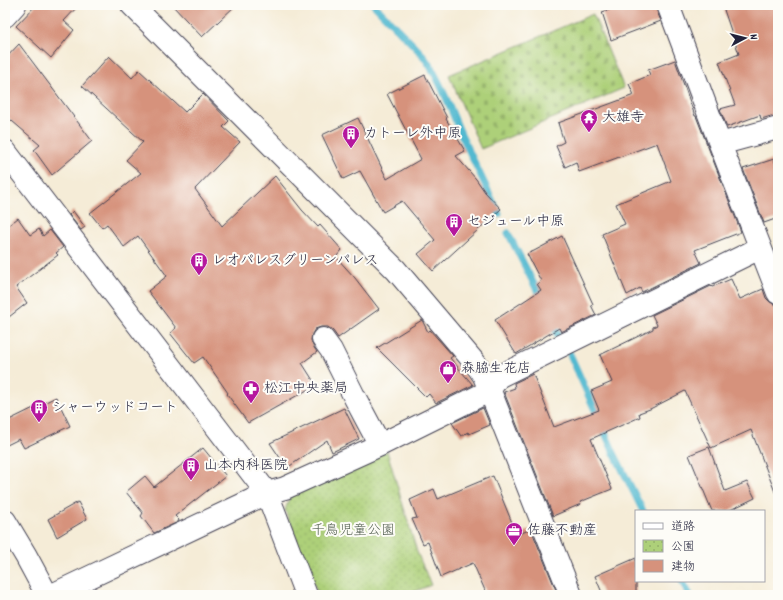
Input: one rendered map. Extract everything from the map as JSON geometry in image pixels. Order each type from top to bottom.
[{"type":"street","points":[[5,16],[15,5]]},
{"type":"street","points":[[132,5],[396,270],[475,363],[484,376],[571,595]]},
{"type":"street","points":[[668,5],[778,293]]},
{"type":"street","points":[[720,144],[778,128]]},
{"type":"street","points":[[5,152],[267,493],[306,595]]},
{"type":"street","points":[[52,595],[267,493],[285,488],[490,391],[498,377],[760,248]]},
{"type":"street","points":[[323,339],[331,350],[380,444]]},
{"type":"street","points":[[5,521],[47,595]]},
{"type":"green space","points":[[593,14],[624,88],[481,149],[449,75]]},
{"type":"green space","name":"千鳥児童公園","points":[[387,451],[417,552],[431,585],[406,595],[318,595],[285,510],[290,496]]},
{"type":"building","points":[[36,5],[79,5],[64,21],[74,30],[51,58],[16,26]]},
{"type":"building","points":[[172,5],[236,5],[202,37]]},
{"type":"building","points":[[625,5],[656,5],[661,21],[611,40],[602,12]]},
{"type":"building","points":[[740,5],[778,5],[778,114],[761,119],[760,115],[727,127],[720,109],[735,105],[719,62],[739,54],[724,10]]},
{"type":"building","points":[[19,44],[92,141],[52,175],[34,150],[40,145],[5,115],[5,59]]},
{"type":"building","points":[[109,56],[132,78],[139,70],[185,112],[203,94],[229,121],[223,127],[240,142],[195,189],[222,226],[275,176],[302,210],[318,227],[320,225],[342,250],[336,257],[355,278],[379,309],[338,338],[328,327],[315,329],[311,340],[317,352],[302,363],[316,385],[248,423],[203,357],[194,363],[170,333],[176,328],[148,291],[167,276],[138,236],[124,247],[107,224],[102,228],[90,213],[141,173],[126,160],[143,142],[82,86]]},
{"type":"building","points":[[675,60],[695,116],[741,232],[695,250],[701,263],[642,292],[640,288],[627,295],[602,234],[625,224],[616,204],[671,181],[657,143],[579,172],[576,162],[565,167],[556,146],[564,142],[558,123],[634,95],[629,84],[650,75],[648,70]]},
{"type":"building","points":[[425,75],[447,118],[446,119],[465,151],[456,156],[501,209],[433,271],[418,254],[435,240],[402,201],[383,212],[360,171],[343,179],[322,135],[358,118],[387,179],[421,159],[387,94]]},
{"type":"building","points":[[774,159],[778,171],[778,218],[764,223],[743,169]]},
{"type":"building","points":[[73,211],[85,227],[81,230],[69,215]]},
{"type":"building","points":[[18,218],[30,235],[39,229],[43,236],[50,230],[63,247],[56,253],[58,255],[16,287],[27,303],[5,320],[5,228]]},
{"type":"building","points":[[562,236],[593,304],[591,305],[596,315],[561,332],[559,328],[516,354],[495,320],[541,290],[537,284],[541,281],[527,254]]},
{"type":"building","points":[[731,279],[740,299],[763,289],[766,298],[770,302],[778,305],[778,497],[751,430],[711,448],[685,391],[639,413],[640,417],[591,439],[612,489],[580,502],[581,504],[553,516],[504,392],[515,388],[514,383],[533,374],[554,427],[599,410],[591,391],[612,382],[600,355],[653,329],[653,327],[657,325],[652,315],[711,286],[712,287]]},
{"type":"building","points":[[422,320],[428,332],[430,330],[453,356],[450,358],[473,385],[436,403],[429,394],[426,397],[377,348]]},
{"type":"building","name":"シャーウッドコート","points":[[56,397],[70,426],[24,448],[19,439],[5,446],[5,422]]},
{"type":"building","points":[[344,408],[359,439],[332,452],[327,440],[287,468],[270,443]]},
{"type":"building","points":[[483,408],[490,425],[469,434],[468,432],[461,436],[452,423]]},
{"type":"building","points":[[709,447],[725,491],[747,482],[755,498],[730,510],[712,510],[689,455]]},
{"type":"building","points":[[203,448],[226,476],[175,516],[179,520],[178,522],[154,533],[141,516],[143,513],[126,492],[145,476],[154,487]]},
{"type":"building","points":[[493,476],[517,535],[531,529],[558,595],[487,595],[473,563],[441,577],[428,542],[423,544],[412,519],[417,518],[410,500],[434,489],[438,499]]},
{"type":"building","points":[[78,502],[87,519],[57,537],[48,519]]},
{"type":"building","points":[[635,558],[636,595],[603,595],[595,576]]},
{"type":"waterway","points":[[374,5],[421,53],[434,72],[499,214]]},
{"type":"waterway","points":[[508,233],[542,300]]},
{"type":"waterway","points":[[552,323],[558,336]]},
{"type":"waterway","points":[[569,352],[614,453],[642,510]]},
{"type":"waterway","points":[[683,582],[690,595]]},
{"type":"place","name":"大雄寺","points":[[589,133]]},
{"type":"place","name":"カトーレ外中原","points":[[351,149]]},
{"type":"place","name":"セジュール中原","points":[[454,237]]},
{"type":"place","name":"レオパレスグリーンパレス","points":[[199,276]]},
{"type":"place","name":"森脇生花店","points":[[448,384]]},
{"type":"place","name":"松江中央薬局","points":[[251,404]]},
{"type":"place","name":"シャーウッドコート","points":[[39,423]]},
{"type":"place","name":"山本内科医院","points":[[191,481]]},
{"type":"place","name":"佐藤不動産","points":[[514,546]]}]
